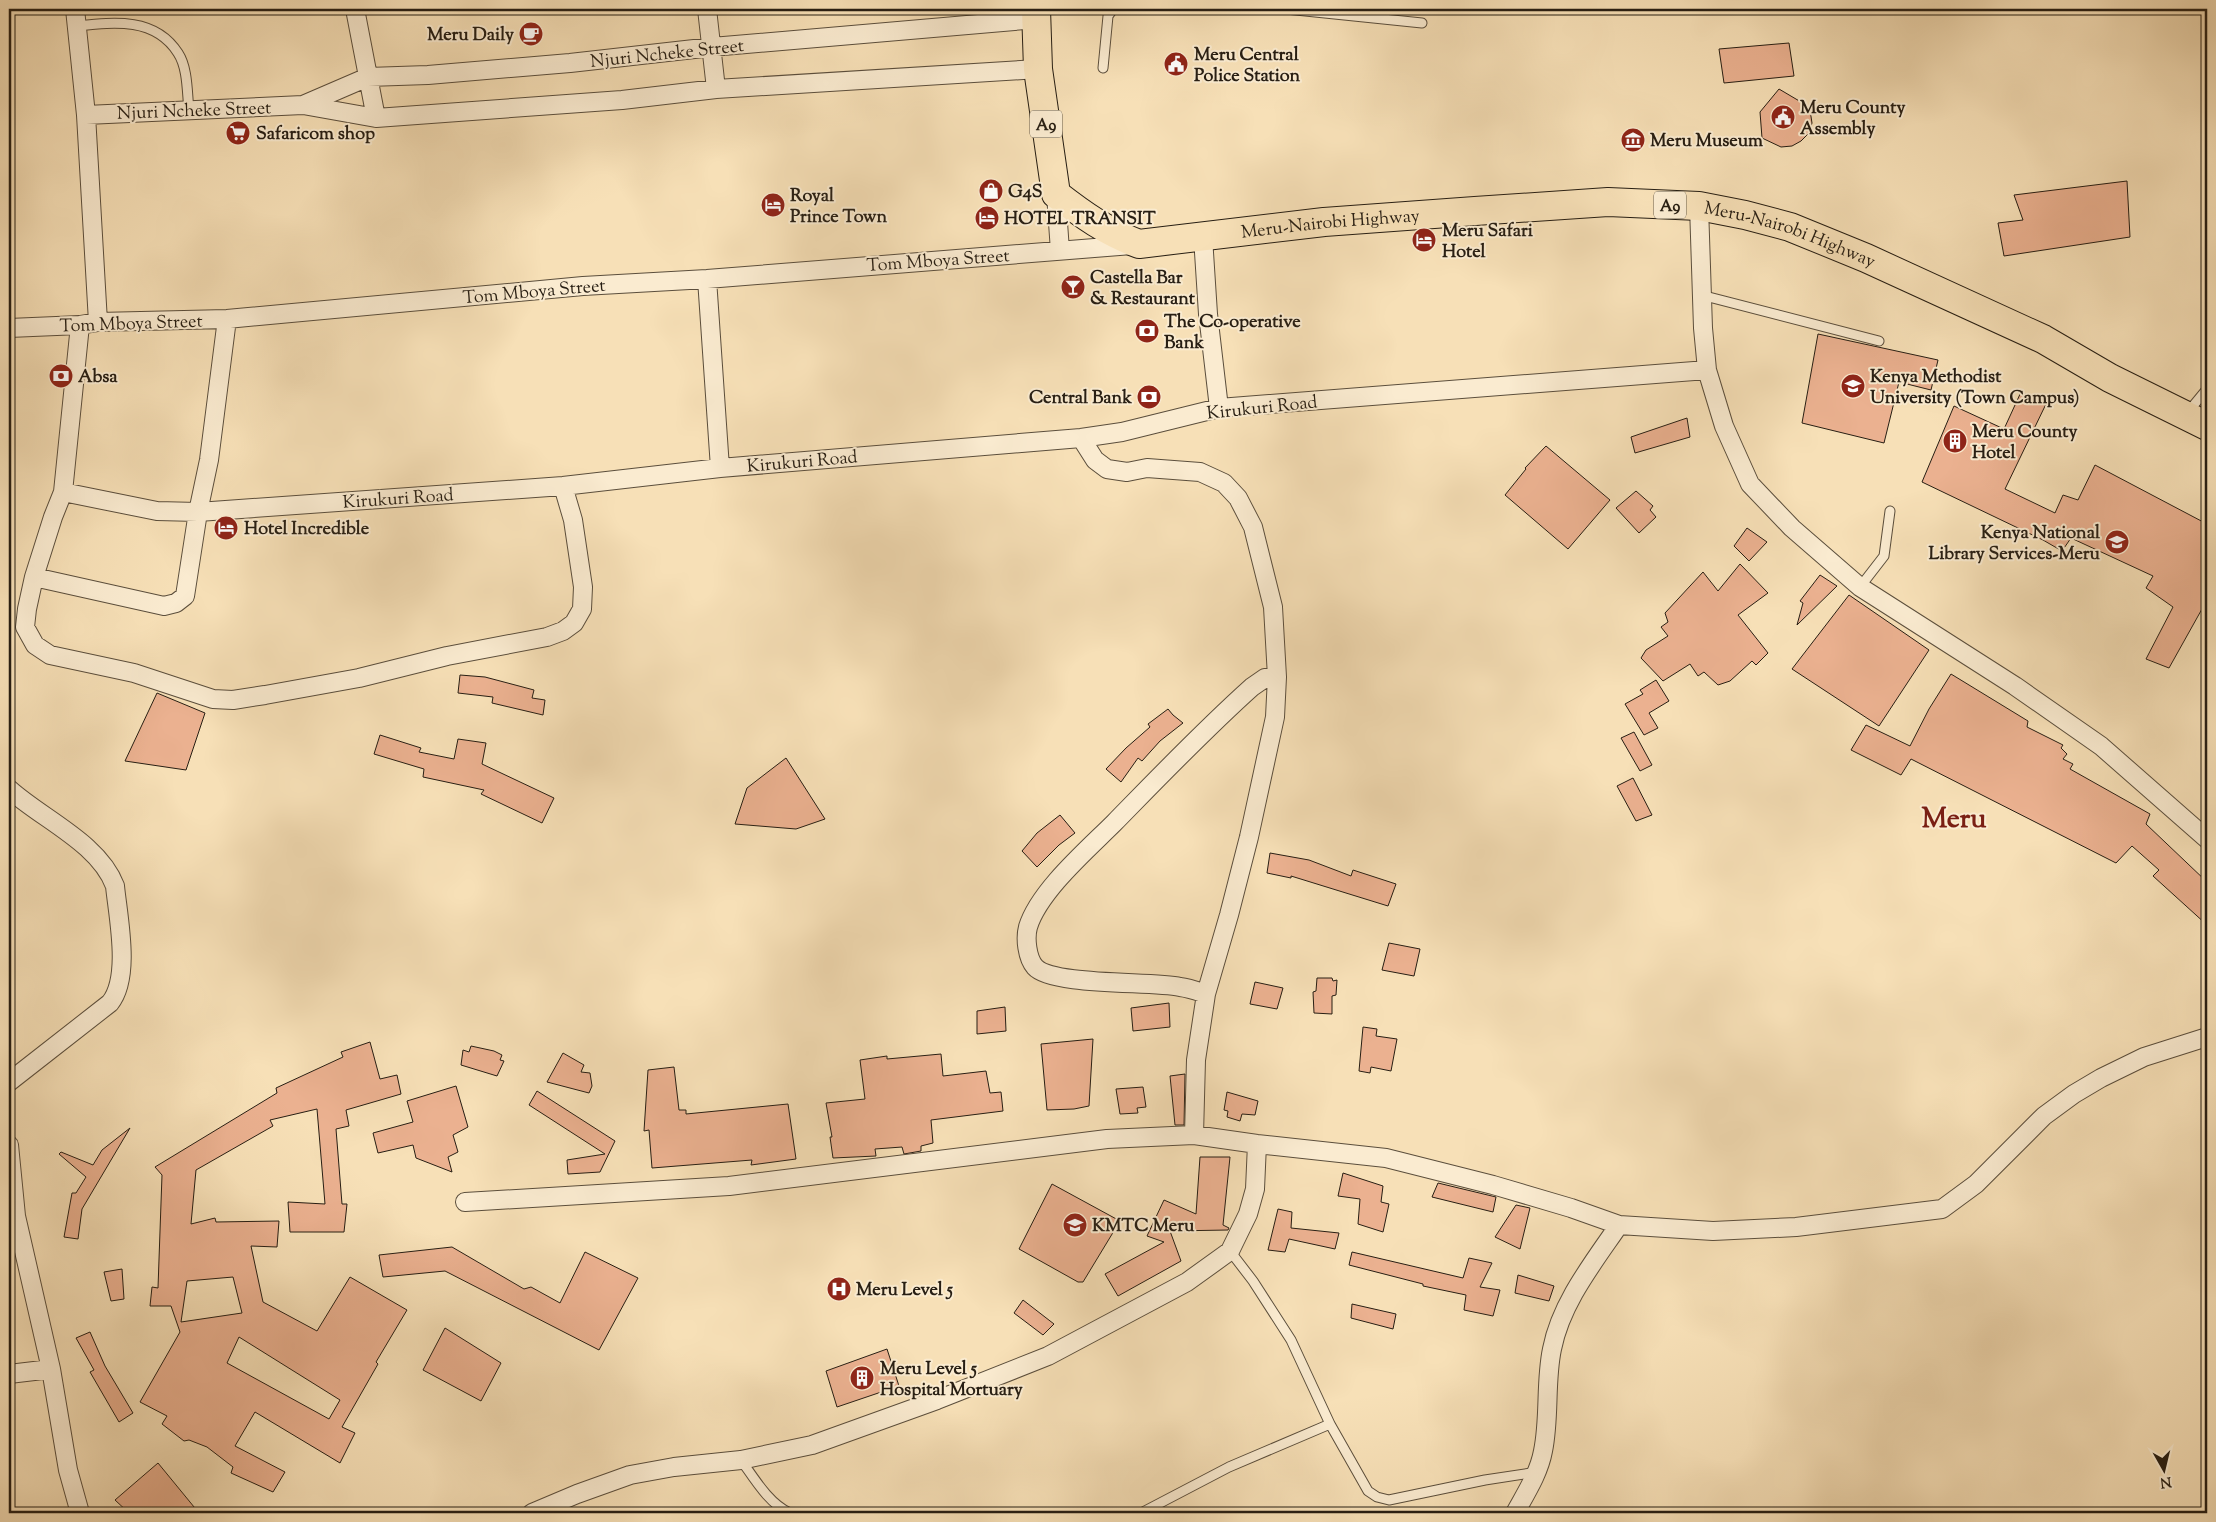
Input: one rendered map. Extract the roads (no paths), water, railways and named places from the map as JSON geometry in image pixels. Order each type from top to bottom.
[{"type":"highway","name":"A9","points":[[1036,14],[1038,69],[1056,194]]},
{"type":"highway","name":"Meru-Nairobi Highway","points":[[1056,194],[1092,222],[1111,233],[1139,244],[1324,222],[1608,202],[1699,206],[1790,227],[1866,258],[2043,339],[2110,378],[2197,420]]},
{"type":"street","points":[[355,9],[376,118]]},
{"type":"street","points":[[707,9],[716,89]]},
{"type":"street","name":"Njuri Ncheke Street","points":[[303,106],[368,77],[428,75],[532,66],[1036,14]]},
{"type":"street","points":[[76,17],[86,115],[98,322]]},
{"type":"street","name":"Njuri Ncheke Street","points":[[86,115],[303,106],[376,118],[622,100],[716,89],[1038,69]]},
{"type":"street","points":[[1056,194],[1060,250]]},
{"type":"street","points":[[1699,206],[1701,295],[1707,370],[1724,426],[1750,484],[1792,528],[1860,586],[2015,686],[2101,746],[2207,839]]},
{"type":"street","points":[[1203,237],[1208,314],[1219,408]]},
{"type":"street","name":"Tom Mboya Street","points":[[9,328],[80,325],[98,322],[227,319],[583,286],[707,279],[1139,244]]},
{"type":"street","points":[[707,279],[720,468]]},
{"type":"street","points":[[34,577],[164,606],[176,603],[185,596],[198,512],[209,460],[227,319]]},
{"type":"street","points":[[80,325],[63,492],[34,577],[25,627],[35,645],[50,656],[134,673],[213,698],[233,700],[360,678],[447,656],[547,637],[574,624],[582,609],[583,587],[573,520],[564,486]]},
{"type":"street","name":"Kirukuri Road","points":[[63,492],[157,511],[198,512],[564,486],[720,468],[1081,438],[1122,432],[1219,408],[1707,370]]},
{"type":"street","points":[[1081,438],[1095,460],[1107,469],[1126,472],[1147,468],[1200,472],[1224,483],[1238,498],[1253,527],[1273,607],[1277,677],[1275,717],[1253,819],[1229,915],[1206,994],[1196,1060],[1194,1135]]},
{"type":"street","points":[[1206,994],[1180,987],[1122,983],[1049,974],[1035,967],[1029,954],[1028,927],[1048,893],[1065,872],[1179,755],[1252,687],[1265,678],[1277,677]]},
{"type":"street","points":[[9,789],[22,802],[66,832],[91,852],[110,872],[115,886],[121,976],[116,996],[110,1003],[9,1082]]},
{"type":"street","points":[[465,1202],[729,1186],[1107,1139],[1194,1135],[1386,1158],[1493,1185],[1572,1208],[1619,1225],[1713,1231],[1796,1227],[1942,1208],[1976,1184],[2044,1116],[2074,1094],[2101,1078],[2144,1058],[2207,1036]]},
{"type":"street","points":[[532,1513],[630,1475],[674,1467],[741,1460],[812,1444],[937,1400],[1048,1356],[1187,1282],[1230,1251],[1248,1214],[1254,1189],[1257,1144]]},
{"type":"street","points":[[9,1145],[13,1217],[51,1369],[68,1470],[80,1513]]},
{"type":"street","points":[[1516,1513],[1537,1472],[1544,1451],[1552,1347],[1566,1309],[1619,1225]]},
{"type":"street","points":[[9,1374],[51,1369]]},
{"type":"lane","points":[[1103,68],[1108,16],[1113,9]]},
{"type":"lane","points":[[1286,9],[1422,23]]},
{"type":"lane","points":[[76,17],[152,28],[179,54],[185,73],[189,110]]},
{"type":"lane","points":[[1701,295],[1879,340]]},
{"type":"lane","points":[[2197,420],[2207,389]]},
{"type":"lane","points":[[1860,586],[1884,556],[1890,511]]},
{"type":"lane","points":[[1230,1251],[1291,1340],[1330,1424],[1368,1491],[1377,1497],[1389,1500],[1537,1472]]},
{"type":"lane","points":[[1142,1513],[1229,1467],[1330,1424]]},
{"type":"lane","points":[[741,1460],[767,1494],[783,1510],[790,1513]]},
{"type":"place","name":"Meru Daily","points":[[531,34]]},
{"type":"place","name":"Meru Central Police Station","points":[[1176,64]]},
{"type":"place","name":"Meru County Assembly","points":[[1783,117]]},
{"type":"place","name":"Safaricom shop","points":[[238,133]]},
{"type":"place","name":"Meru Museum","points":[[1633,140]]},
{"type":"place","name":"G4S","points":[[991,191]]},
{"type":"place","name":"Royal Prince Town","points":[[773,205]]},
{"type":"place","name":"HOTEL TRANSIT","points":[[987,218]]},
{"type":"place","name":"Meru Safari Hotel","points":[[1424,240]]},
{"type":"place","name":"Castella Bar & Restaurant","points":[[1073,287]]},
{"type":"place","name":"The Co-operative Bank","points":[[1147,331]]},
{"type":"place","name":"Absa","points":[[61,376]]},
{"type":"place","name":"Kenya Methodist University (Town Campus)","points":[[1853,386]]},
{"type":"place","name":"Central Bank","points":[[1149,397]]},
{"type":"place","name":"Meru County Hotel","points":[[1955,441]]},
{"type":"place","name":"Hotel Incredible","points":[[226,528]]},
{"type":"place","name":"Kenya National Library Services-Meru","points":[[2117,542]]},
{"type":"place","name":"KMTC Meru","points":[[1075,1225]]},
{"type":"place","name":"Meru Level 5","points":[[839,1289]]},
{"type":"place","name":"Meru Level 5 Hospital Mortuary","points":[[862,1378]]},
{"type":"district","name":"Meru","points":[[1954,817]]}]
